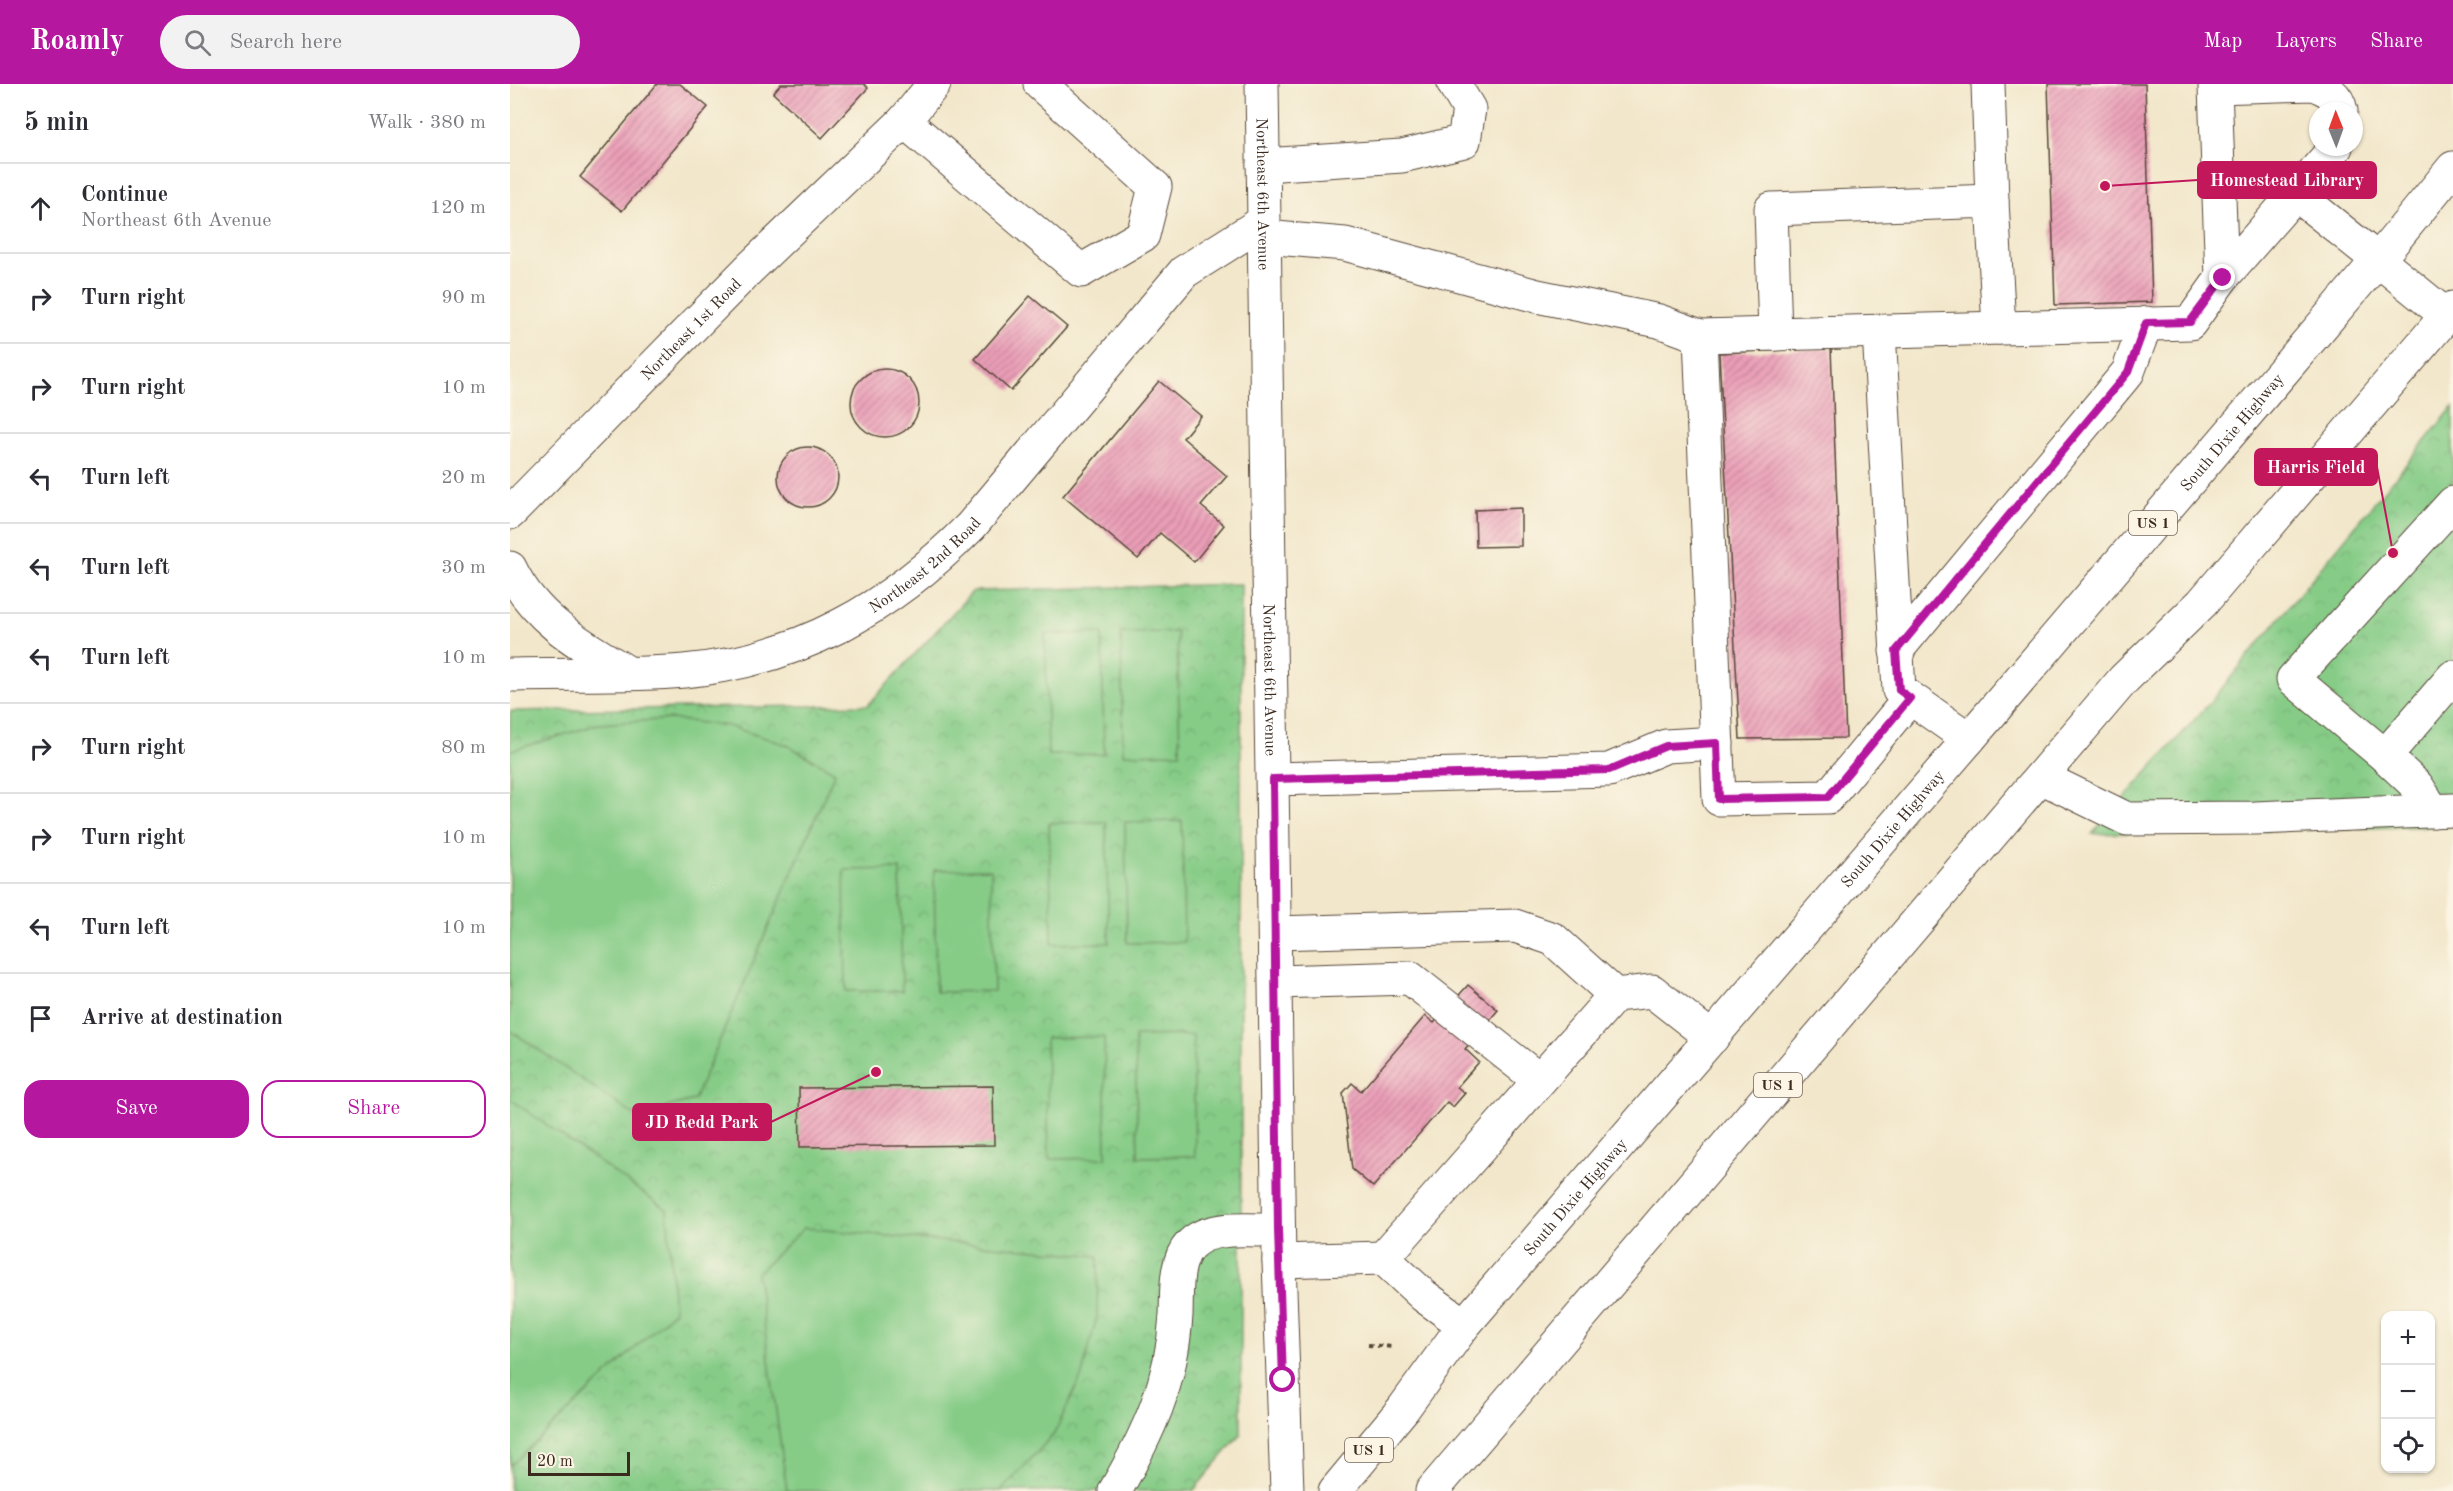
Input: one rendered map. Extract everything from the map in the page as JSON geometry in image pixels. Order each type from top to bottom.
[{"type":"main road","name":"Northeast 1st Road","points":[[510,513],[750,268],[904,121],[934,84]]},
{"type":"main road","points":[[904,121],[1082,271],[1143,235],[1155,188],[1040,84]]},
{"type":"main road","name":"Northeast 6th Avenue","points":[[1262,84],[1279,1245],[1287,1491]]},
{"type":"main road","points":[[1263,165],[1402,156],[1464,141],[1469,109],[1454,84]]},
{"type":"main road","points":[[1988,84],[1999,328]]},
{"type":"main road","points":[[2223,278],[2215,87],[2313,84],[2328,90],[2339,102]]},
{"type":"main road","points":[[1263,230],[1345,244],[1537,296],[1659,321],[1700,336],[2190,322],[2223,278],[2329,156]]},
{"type":"main road","name":"South Dixie Highway","points":[[1335,1491],[1403,1409],[1464,1325],[1969,739],[2378,260],[2453,168]]},
{"type":"main road","points":[[2297,195],[2451,315]]},
{"type":"main road","points":[[1775,334],[1771,208],[1992,201]]},
{"type":"main road","name":"Northeast 2nd Road","points":[[510,675],[628,673],[717,667],[784,651],[838,626],[902,589],[938,559],[971,526],[1184,272],[1263,230]]},
{"type":"main road","name":"US 1","points":[[1432,1491],[2124,679],[2202,603],[2451,315]]},
{"type":"main road","points":[[1896,651],[2128,372],[2146,323]]},
{"type":"main road","points":[[1879,331],[1899,690],[1969,739]]},
{"type":"main road","points":[[1700,336],[1719,799],[1828,797],[1910,698]]},
{"type":"main road","points":[[2443,810],[2385,756],[2293,679],[2453,503]]},
{"type":"main road","points":[[510,568],[527,597],[545,618],[569,638],[628,673]]},
{"type":"main road","points":[[2385,756],[2453,677]]},
{"type":"main road","points":[[1273,779],[1609,770],[1666,746],[1717,743]]},
{"type":"main road","points":[[2041,777],[2127,819],[2254,818],[2443,810]]},
{"type":"main road","points":[[1275,933],[1515,927],[1553,939],[1615,994]]},
{"type":"main road","points":[[1276,982],[1410,978],[1539,1080]]},
{"type":"main road","points":[[1383,1258],[1615,994],[1652,991],[1712,1038]]},
{"type":"main road","points":[[1115,1491],[1135,1457],[1155,1414],[1168,1377],[1175,1336],[1179,1269],[1183,1255],[1199,1237],[1212,1233],[1279,1245],[1383,1258],[1424,1296],[1464,1325]]},
{"type":"path","points":[[1368,1345],[1394,1347]]},
{"type":"green space","points":[[2453,407],[2453,826],[2092,834],[2213,699]]},
{"type":"green space","points":[[1241,584],[1241,1434],[1193,1491],[510,1491],[510,711],[868,705],[973,591]]},
{"type":"green space","points":[[1177,632],[1180,753],[1123,754],[1121,633]]},
{"type":"green space","points":[[1102,633],[1104,754],[1048,755],[1045,634]]},
{"type":"green space","points":[[671,719],[728,726],[787,745],[835,772],[694,1100],[634,1115],[510,1030],[510,751],[599,724]]},
{"type":"green space","points":[[1182,821],[1184,942],[1127,943],[1125,822]]},
{"type":"green space","points":[[1106,822],[1109,943],[1052,944],[1049,823]]},
{"type":"green space","points":[[900,869],[902,991],[846,991],[844,870]]},
{"type":"green space","points":[[991,869],[994,991],[936,992],[934,870]]},
{"type":"green space","points":[[1193,1035],[1195,1156],[1138,1157],[1135,1036]]},
{"type":"green space","points":[[1104,1037],[1106,1158],[1049,1159],[1046,1038]]},
{"type":"green space","points":[[510,1099],[667,1210],[674,1311],[510,1466]]},
{"type":"green space","points":[[804,1228],[1098,1256],[1097,1316],[1082,1375],[1054,1434],[1001,1491],[787,1491],[757,1273]]},
{"type":"building","points":[[657,84],[680,84],[708,107],[622,211],[580,177]]},
{"type":"building","points":[[781,84],[864,84],[868,88],[822,138],[773,93]]},
{"type":"building","points":[[2048,84],[2145,84],[2152,302],[2055,305]]},
{"type":"building","points":[[1030,296],[1067,327],[1011,391],[975,359]]},
{"type":"building","points":[[1831,348],[1846,738],[1740,739],[1719,353]]},
{"type":"building","points":[[885,369],[898,372],[909,379],[916,390],[919,403],[916,416],[909,427],[898,434],[885,437],[872,434],[861,427],[854,416],[851,403],[854,390],[861,379],[872,372]]},
{"type":"building","points":[[1159,381],[1201,416],[1183,438],[1227,476],[1201,506],[1224,525],[1194,562],[1160,533],[1138,559],[1063,496]]},
{"type":"building","points":[[802,447],[814,447],[830,455],[836,465],[838,477],[836,489],[830,499],[814,507],[802,507],[786,499],[778,483],[778,471],[786,455]]},
{"type":"building","points":[[1521,508],[1521,546],[1476,547],[1475,510]]},
{"type":"building","points":[[1468,985],[1498,1010],[1465,1049],[1479,1062],[1457,1087],[1465,1093],[1453,1107],[1447,1102],[1373,1187],[1352,1169],[1343,1093],[1352,1083],[1361,1091],[1425,1016],[1434,1023]]},
{"type":"building","points":[[993,1086],[994,1145],[800,1147],[799,1088]]},
{"type":"place","name":"Homestead Library","points":[[2105,186]]},
{"type":"place","name":"Harris Field","points":[[2393,553]]},
{"type":"place","name":"JD Redd Park","points":[[876,1072]]},
{"type":"route","points":[[1283,1380],[1278,1230],[1273,779],[1609,770],[1666,746],[1717,743],[1719,799],[1828,797],[1910,698],[1899,690],[1896,651],[2128,372],[2146,323],[2190,322],[2223,278]]}]
